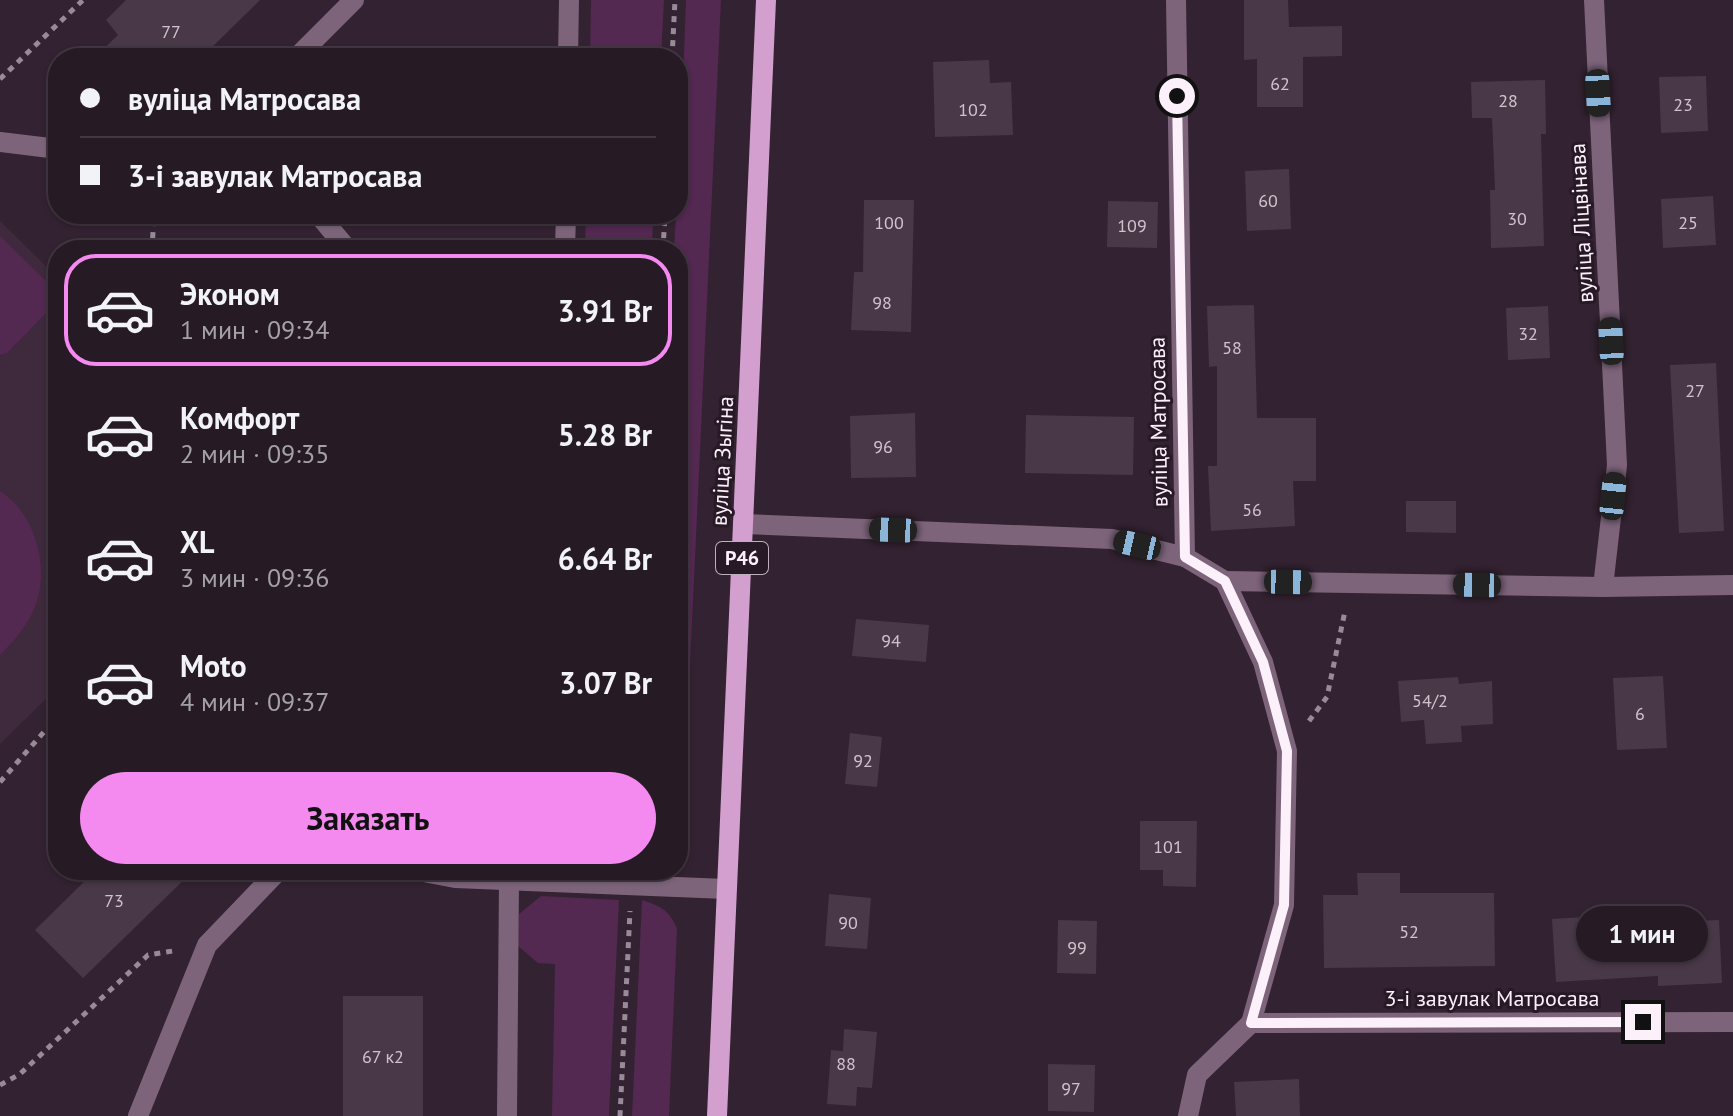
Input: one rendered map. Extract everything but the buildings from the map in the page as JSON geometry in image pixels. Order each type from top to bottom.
[{"type":"main road","name":"вуліца Зыгіна","points":[[717,1116],[766,0]]},
{"type":"street","points":[[306,48],[354,0]]},
{"type":"street","points":[[568,48],[569,0]]},
{"type":"street","name":"вуліца Матросава","points":[[1176,0],[1185,557]]},
{"type":"street","name":"вуліца Ліцвінава","points":[[1594,0],[1617,465],[1603,587]]},
{"type":"street","points":[[0,142],[48,148]]},
{"type":"street","points":[[326,224],[340,240]]},
{"type":"street","points":[[743,524],[1112,539],[1185,557],[1225,581],[1603,587],[1733,585]]},
{"type":"street","points":[[1188,1116],[1197,1075],[1251,1023],[1284,905],[1287,751],[1263,662],[1225,581]]},
{"type":"street","points":[[138,1116],[207,945],[269,880]]},
{"type":"street","points":[[491,880],[516,880]]},
{"type":"street","points":[[578,880],[632,886],[726,889]]},
{"type":"street","points":[[507,1116],[509,881]]},
{"type":"street","name":"3-і завулак Матросава","points":[[1251,1023],[1733,1022]]},
{"type":"path","points":[[0,79],[83,0]]},
{"type":"path","points":[[673,48],[675,0]]},
{"type":"path","points":[[1287,751],[1327,697],[1351,583]]},
{"type":"path","points":[[0,782],[48,727]]},
{"type":"path","points":[[620,1116],[632,886]]},
{"type":"path","points":[[0,1085],[20,1074],[148,955],[207,945]]},
{"type":"shaded area","points":[[591,0],[664,0],[662,48],[590,48]]},
{"type":"shaded area","points":[[686,0],[721,0],[688,708],[688,240],[675,240],[675,224],[688,224],[688,48],[684,48]]},
{"type":"shaded area","points":[[0,221],[48,268],[48,697],[0,744]]},
{"type":"shaded area","points":[[586,224],[653,224],[652,240],[585,240]]},
{"type":"shaded area","points":[[0,236],[48,283],[48,311],[7,353],[0,355]]},
{"type":"shaded area","points":[[0,491],[23,513],[31,528],[37,544],[41,578],[31,615],[0,655]]},
{"type":"shaded area","points":[[541,896],[619,900],[609,1116],[552,1116],[555,964],[538,963],[518,946],[519,914]]},
{"type":"shaded area","points":[[642,900],[664,910],[677,929],[669,1116],[632,1116]]},
{"type":"route","points":[[1177,96],[1185,557],[1225,581],[1263,662],[1287,751],[1284,905],[1251,1023],[1643,1022]]}]
